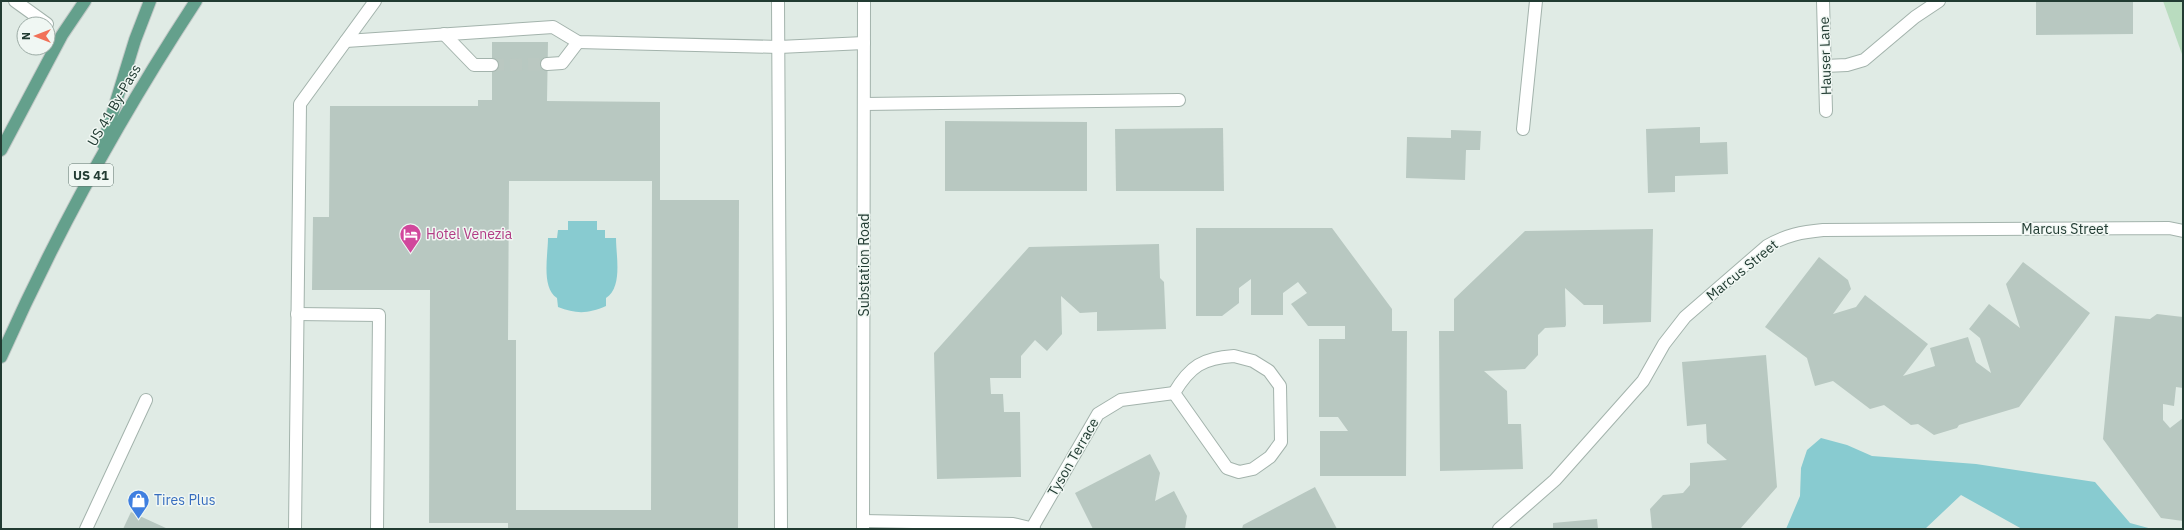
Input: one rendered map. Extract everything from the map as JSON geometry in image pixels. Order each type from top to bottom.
[{"type":"main road","points":[[1,150],[62,35],[85,1]]},
{"type":"main road","points":[[94,170],[135,40],[150,1]]},
{"type":"main road","name":"US 41 By-Pass","points":[[1,357],[60,235],[94,170],[155,64],[196,1]]},
{"type":"street","points":[[15,1],[36,16]]},
{"type":"street","points":[[295,529],[300,104],[374,1]]},
{"type":"street","points":[[778,1],[781,529]]},
{"type":"street","name":"Substation Road","points":[[863,525],[864,1]]},
{"type":"street","points":[[1523,129],[1536,1]]},
{"type":"street","name":"Hauser Lane","points":[[1823,1],[1826,111]]},
{"type":"street","points":[[1825,66],[1847,65],[1864,60],[1915,17],[1939,1]]},
{"type":"street","points":[[346,41],[553,27],[578,42],[779,47],[864,43]]},
{"type":"street","points":[[56,31],[62,35]]},
{"type":"street","points":[[444,34],[474,65],[492,65]]},
{"type":"street","points":[[547,64],[562,63],[578,42]]},
{"type":"street","points":[[864,104],[1179,100]]},
{"type":"street","name":"Marcus Street","points":[[1499,529],[1560,476],[1638,387],[1673,331],[1685,317],[1767,246],[1781,237],[1803,232],[1823,230],[2169,228],[2183,231]]},
{"type":"street","points":[[297,314],[379,315],[377,529]]},
{"type":"street","points":[[1234,356],[1253,361],[1268,371],[1280,386],[1281,442],[1270,457],[1253,469],[1238,472],[1227,468],[1174,393],[1184,377],[1198,364],[1216,357],[1234,356]]},
{"type":"street","name":"Tyson Terrace","points":[[1033,529],[1098,414],[1120,400],[1174,393]]},
{"type":"street","points":[[86,529],[146,400]]},
{"type":"street","points":[[863,525],[1013,524],[1033,529]]},
{"type":"green space","points":[[2163,1],[2183,1],[2183,57]]},
{"type":"water","points":[[568,221],[597,221],[597,230],[605,230],[605,238],[616,238],[617,279],[615,287],[606,298],[606,306],[600,309],[588,312],[576,312],[558,307],[557,298],[549,287],[546,271],[548,238],[557,238],[558,230],[568,230]]},
{"type":"water","points":[[1821,438],[1847,445],[1872,456],[1976,464],[2095,482],[2130,523],[2152,529],[2022,529],[1961,495],[1925,529],[1786,529],[1800,496],[1801,468],[1807,450]]},
{"type":"building","points":[[2036,1],[2133,1],[2133,34],[2036,35]]},
{"type":"building","name":"Hotel Venezia","points":[[492,42],[548,42],[547,101],[660,102],[660,200],[739,200],[738,529],[508,529],[508,523],[429,523],[430,290],[312,290],[313,217],[329,217],[330,106],[478,106],[478,100],[492,100]],"holes":[[[509,181],[652,181],[651,510],[516,510],[516,340],[508,340]]]},
{"type":"building","points":[[945,121],[1087,122],[1087,191],[945,191]]},
{"type":"building","points":[[1700,127],[1700,143],[1727,142],[1728,174],[1675,176],[1675,192],[1648,193],[1646,129]]},
{"type":"building","points":[[1223,128],[1224,191],[1116,191],[1115,129]]},
{"type":"building","points":[[1451,130],[1481,131],[1480,150],[1466,150],[1465,180],[1406,178],[1407,137],[1451,138]]},
{"type":"building","points":[[1196,228],[1332,228],[1392,309],[1392,331],[1407,331],[1406,476],[1320,476],[1320,431],[1348,431],[1338,417],[1319,417],[1319,339],[1345,339],[1345,326],[1308,326],[1291,304],[1307,293],[1298,282],[1283,293],[1283,315],[1251,315],[1251,279],[1239,288],[1239,303],[1222,316],[1196,316]]},
{"type":"building","points":[[1653,229],[1651,322],[1603,324],[1603,305],[1584,305],[1565,288],[1566,325],[1565,327],[1545,328],[1538,335],[1538,355],[1525,369],[1484,371],[1507,391],[1508,424],[1521,424],[1523,469],[1440,471],[1439,331],[1454,331],[1454,299],[1525,231]]},
{"type":"building","points":[[1159,244],[1160,278],[1164,282],[1166,329],[1097,331],[1097,312],[1080,313],[1061,296],[1062,334],[1047,351],[1035,340],[1021,356],[1021,378],[990,378],[991,394],[1003,394],[1004,412],[1020,412],[1021,477],[937,479],[934,353],[1029,247]]},
{"type":"building","points":[[1819,257],[1848,280],[1851,289],[1833,314],[1856,307],[1865,295],[1928,344],[1903,376],[1935,366],[1930,348],[1968,337],[1976,362],[1991,373],[1980,338],[1969,329],[1989,304],[2020,328],[2006,284],[2023,262],[2090,313],[2019,407],[1959,425],[1957,428],[1934,435],[1918,424],[1911,425],[1884,405],[1870,409],[1833,381],[1815,386],[1807,358],[1765,327]]},
{"type":"building","points":[[2157,314],[2183,317],[2183,388],[2176,387],[2174,406],[2163,404],[2163,420],[2170,428],[2183,418],[2183,521],[2161,518],[2103,439],[2115,316],[2150,319]]},
{"type":"building","points":[[1766,355],[1777,487],[1740,529],[1652,529],[1650,509],[1663,495],[1683,493],[1690,485],[1690,463],[1727,460],[1707,443],[1706,424],[1687,426],[1682,362]]},
{"type":"building","points":[[1150,454],[1160,473],[1155,501],[1174,491],[1187,516],[1185,529],[1093,529],[1075,493]]},
{"type":"building","points":[[1315,487],[1337,529],[1242,529],[1243,525]]},
{"type":"building","name":"Tires Plus","points":[[131,512],[168,529],[123,529]]},
{"type":"building","points":[[1597,519],[1598,529],[1553,529],[1553,523]]},
{"type":"tunnel","points":[[492,65],[547,64]]},
{"type":"place","name":"Hotel Venezia","points":[[411,254]]},
{"type":"place","name":"Tires Plus","points":[[138,520]]}]
